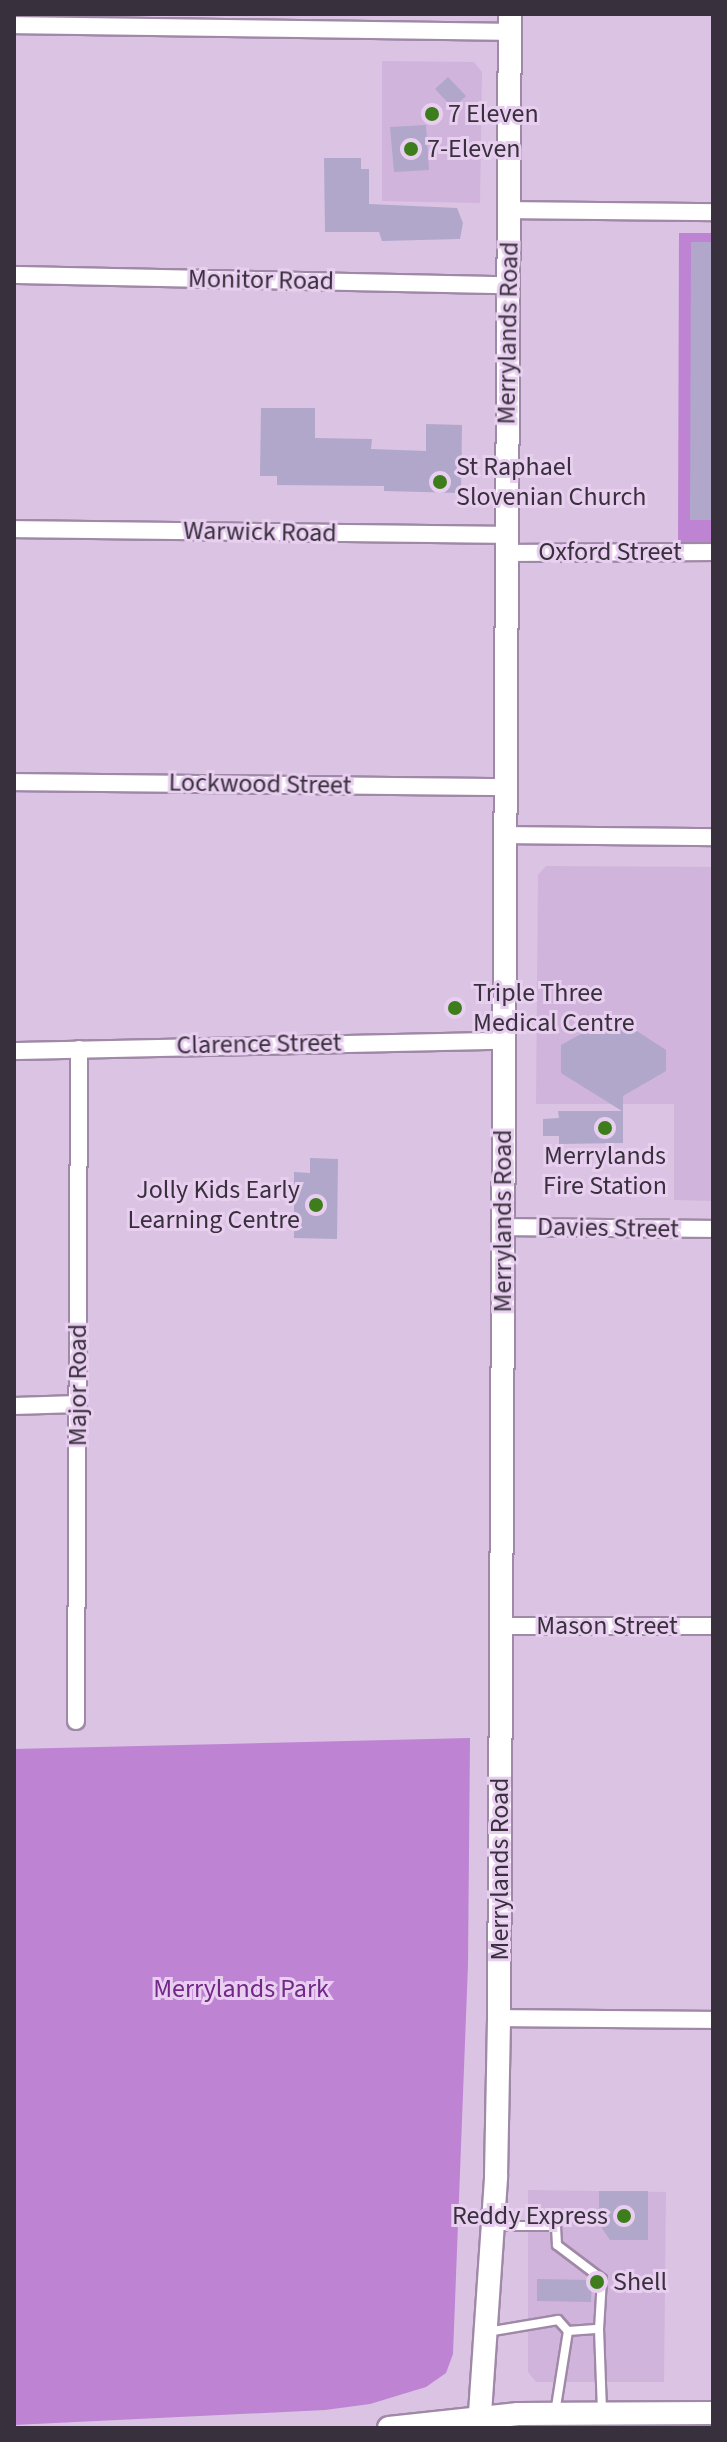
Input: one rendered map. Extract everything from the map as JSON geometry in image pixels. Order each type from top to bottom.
[{"type":"main road","name":"Merrylands Road","points":[[480,2423],[493,2226],[499,2018],[510,23]]},
{"type":"main road","points":[[389,2428],[480,2423],[555,2414],[713,2413]]},
{"type":"street","points":[[14,25],[510,23]]},
{"type":"street","points":[[509,210],[713,212]]},
{"type":"street","name":"Monitor Road","points":[[14,275],[509,285]]},
{"type":"street","name":"Warwick Road","points":[[14,529],[507,544]]},
{"type":"street","name":"Oxford Street","points":[[507,544],[713,552]]},
{"type":"street","name":"Lockwood Street","points":[[14,782],[506,787]]},
{"type":"street","points":[[506,835],[713,837]]},
{"type":"street","name":"Clarence Street","points":[[14,1051],[504,1041]]},
{"type":"street","name":"Major Road","points":[[76,1721],[79,1049]]},
{"type":"street","name":"Davies Street","points":[[503,1227],[713,1229]]},
{"type":"street","points":[[14,1406],[78,1404]]},
{"type":"street","name":"Mason Street","points":[[501,1626],[713,1626]]},
{"type":"street","points":[[499,2018],[713,2020]]},
{"type":"lane","points":[[493,2226],[556,2226],[557,2245],[602,2279],[599,2329],[602,2413]]},
{"type":"lane","points":[[487,2332],[558,2320],[568,2331]]},
{"type":"lane","points":[[568,2331],[599,2329]]},
{"type":"lane","points":[[555,2414],[568,2331]]},
{"type":"shaded area","name":"7 Eleven","points":[[382,61],[474,62],[482,72],[480,203],[382,201]]},
{"type":"shaded area","points":[[546,866],[713,867],[713,1201],[674,1200],[674,1104],[536,1104],[538,875]]},
{"type":"shaded area","name":"Shell","points":[[528,2190],[666,2192],[664,2382],[536,2382],[528,2372]]},
{"type":"green space","points":[[679,233],[713,233],[713,551],[678,552]]},
{"type":"green space","name":"Merrylands Park","points":[[470,1738],[468,1964],[453,2354],[446,2373],[426,2387],[370,2404],[325,2410],[14,2425],[14,1749]]},
{"type":"building","points":[[448,77],[466,96],[453,108],[435,89]]},
{"type":"building","points":[[426,125],[429,170],[394,172],[390,127]]},
{"type":"building","points":[[324,158],[361,158],[361,169],[369,169],[369,204],[457,208],[463,223],[460,239],[382,241],[379,232],[325,232]]},
{"type":"building","points":[[691,242],[713,242],[713,520],[690,520]]},
{"type":"building","points":[[261,408],[315,408],[315,438],[372,439],[371,449],[426,451],[426,424],[462,425],[461,493],[384,491],[384,486],[277,485],[277,476],[260,476]]},
{"type":"building","points":[[617,1018],[666,1050],[666,1071],[623,1096],[623,1143],[559,1144],[559,1136],[543,1136],[543,1119],[559,1118],[558,1111],[622,1111],[561,1073],[561,1045],[608,1019]]},
{"type":"building","name":"Jolly Kids Early Learning Centre","points":[[310,1158],[338,1159],[337,1239],[294,1238],[294,1172],[310,1173]]},
{"type":"building","points":[[599,2191],[648,2191],[648,2240],[610,2240],[599,2224]]},
{"type":"building","points":[[537,2279],[592,2280],[591,2302],[537,2301]]},
{"type":"place","name":"7 Eleven","points":[[432,114]]},
{"type":"place","name":"7-Eleven","points":[[411,149]]},
{"type":"place","name":"St Raphael Slovenian Church","points":[[440,482]]},
{"type":"place","name":"Triple Three Medical Centre","points":[[455,1008]]},
{"type":"place","name":"Merrylands Fire Station","points":[[605,1128]]},
{"type":"place","name":"Jolly Kids Early Learning Centre","points":[[316,1205]]},
{"type":"place","name":"Reddy Express","points":[[624,2216]]},
{"type":"place","name":"Shell","points":[[597,2282]]}]
